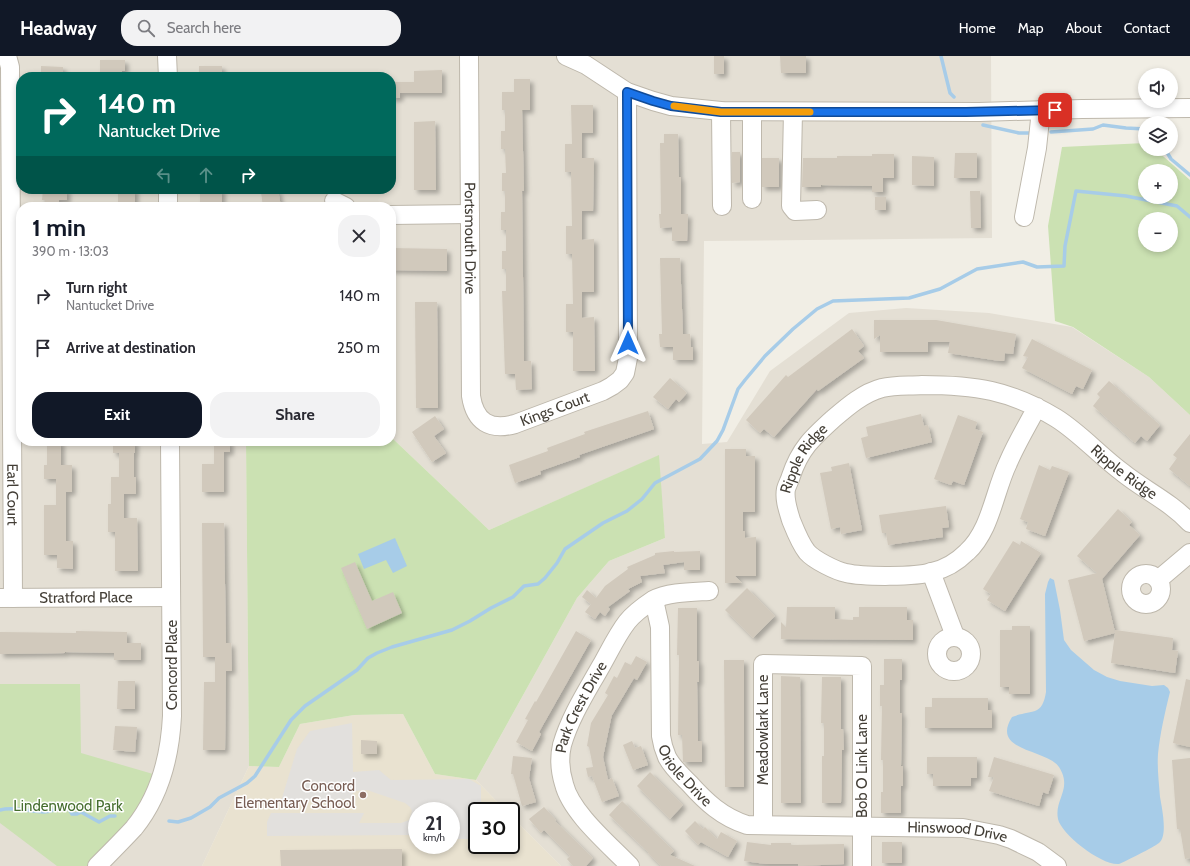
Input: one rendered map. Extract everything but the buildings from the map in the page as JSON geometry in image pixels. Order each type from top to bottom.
[{"type":"street","name":"Earl Court","points":[[7,56],[10,75],[7,598]]},
{"type":"street","points":[[167,56],[168,72]]},
{"type":"street","name":"Portsmouth Drive","points":[[469,56],[471,396],[475,412],[480,419]]},
{"type":"street","points":[[566,56],[586,66],[627,92],[671,106],[721,112],[966,112],[1190,108]]},
{"type":"street","name":"Kings Court","points":[[480,419],[487,424],[498,426],[515,424],[603,391],[620,380],[625,373],[628,358],[627,92]]},
{"type":"street","points":[[1024,217],[1037,148],[1041,110]]},
{"type":"street","points":[[721,112],[722,206]]},
{"type":"street","points":[[752,112],[752,199]]},
{"type":"street","points":[[793,112],[791,206],[795,211],[817,210]]},
{"type":"street","points":[[396,215],[470,214]]},
{"type":"street","name":"Ripple Ridge","points":[[1037,407],[1007,464],[988,519],[980,535],[969,551],[955,562],[932,572],[916,575],[849,574],[832,568],[808,553],[796,533],[786,501],[786,489],[799,456],[810,440],[838,415],[868,393],[881,388],[904,386],[948,385],[977,387],[1006,394],[1037,407],[1062,422],[1126,476],[1180,512],[1190,523]]},
{"type":"street","name":"Concord Place","points":[[97,866],[134,827],[143,815],[156,790],[170,745],[172,716],[170,446]]},
{"type":"street","points":[[1158,580],[1190,553]]},
{"type":"street","points":[[932,572],[955,636]]},
{"type":"street","name":"Park Crest Drive","points":[[630,866],[580,814],[568,795],[561,773],[560,756],[562,745],[570,723],[617,637],[633,615],[654,600],[685,592],[709,591]]},
{"type":"street","name":"Stratford Place","points":[[7,598],[171,597]]},
{"type":"street","name":"Oriole Drive","points":[[654,600],[660,627],[661,736],[664,751],[675,770],[707,802],[720,812],[737,821],[747,824],[856,826]]},
{"type":"street","name":"Meadowlark Lane","points":[[763,824],[763,664],[862,666]]},
{"type":"street","name":"Bob O Link Lane","points":[[862,666],[856,826],[862,866]]},
{"type":"street","name":"Hinswood Drive","points":[[856,826],[963,828],[984,832],[999,835],[1025,845],[1038,852],[1057,866]]},
{"type":"shaded area","points":[[0,56],[991,56],[992,238],[704,241],[702,444],[727,442],[770,371],[849,313],[906,308],[989,313],[1072,327],[1149,377],[1190,415],[1190,866],[561,866],[520,825],[520,802],[497,802],[476,780],[577,598],[609,561],[665,538],[658,456],[489,530],[396,442],[396,202],[16,202],[16,446],[246,446],[249,766],[202,866],[0,866]]},
{"type":"shaded area","name":"Concord Elementary School","points":[[403,714],[435,774],[476,780],[497,802],[468,802],[468,854],[520,854],[520,825],[561,866],[202,866],[249,766],[279,767],[300,724],[354,715]]},
{"type":"shaded area","points":[[352,723],[353,772],[379,770],[391,780],[469,779],[481,786],[481,802],[468,802],[468,839],[460,839],[460,802],[408,802],[408,805],[367,790],[354,791],[350,799],[281,801],[297,749],[310,731]]},
{"type":"shaded area","points":[[271,813],[364,813],[359,823],[401,823],[408,820],[408,835],[267,836],[267,822]]},
{"type":"green space","points":[[1138,143],[1138,156],[1163,156],[1172,164],[1138,164],[1138,204],[1178,204],[1178,169],[1190,180],[1190,415],[1149,377],[1073,327],[1055,321],[1048,226],[1062,147]]},
{"type":"green space","points":[[396,442],[489,530],[659,455],[665,538],[609,561],[577,598],[476,780],[435,774],[403,714],[354,715],[300,724],[279,767],[249,766],[246,446],[396,446]]},
{"type":"green space","name":"Lindenwood Park","points":[[0,684],[80,684],[81,753],[153,774],[143,799],[131,817],[87,866],[57,866],[0,823]]},
{"type":"water","points":[[395,538],[407,566],[393,573],[386,560],[364,569],[358,554]]},
{"type":"water","points":[[1050,578],[1054,580],[1064,640],[1071,650],[1094,670],[1107,677],[1120,681],[1152,686],[1164,685],[1170,692],[1158,754],[1160,797],[1164,822],[1162,839],[1159,843],[1119,864],[1103,860],[1093,855],[1066,833],[1058,819],[1057,812],[1064,788],[1063,775],[1059,767],[1053,761],[1014,743],[1008,737],[1007,728],[1012,717],[1039,709],[1044,700],[1046,692],[1045,594]]},
{"type":"waterway","points":[[941,56],[950,93],[954,97]]},
{"type":"waterway","points":[[983,125],[1019,133],[1029,133]]},
{"type":"waterway","points":[[1051,132],[1093,129],[1103,125],[1138,129]]},
{"type":"waterway","points":[[1169,156],[1190,175]]},
{"type":"waterway","points":[[169,821],[178,822],[191,818],[210,807],[219,798],[247,783],[255,776],[291,720],[305,706],[357,670],[368,658],[392,647],[452,630],[513,597],[524,586],[538,584],[557,563],[565,549],[603,523],[627,511],[642,499],[655,483],[700,459],[717,441],[723,430],[738,389],[745,380],[765,356],[793,329],[817,309],[833,301],[909,298],[940,289],[977,269],[1023,262],[1037,267],[1064,266],[1065,246],[1076,191],[1126,196],[1177,206],[1190,217]]},
{"type":"waterway","points":[[0,810],[16,809],[44,812],[69,809],[72,814],[81,812],[99,822],[110,816],[115,816]]},
{"type":"slow traffic","points":[[674,106],[700,108],[721,112],[810,112]]},
{"type":"place","name":"Concord Elementary School","points":[[363,795]]},
{"type":"route","points":[[628,343],[627,92],[671,106],[700,108],[721,112],[966,112],[1055,110]]}]
